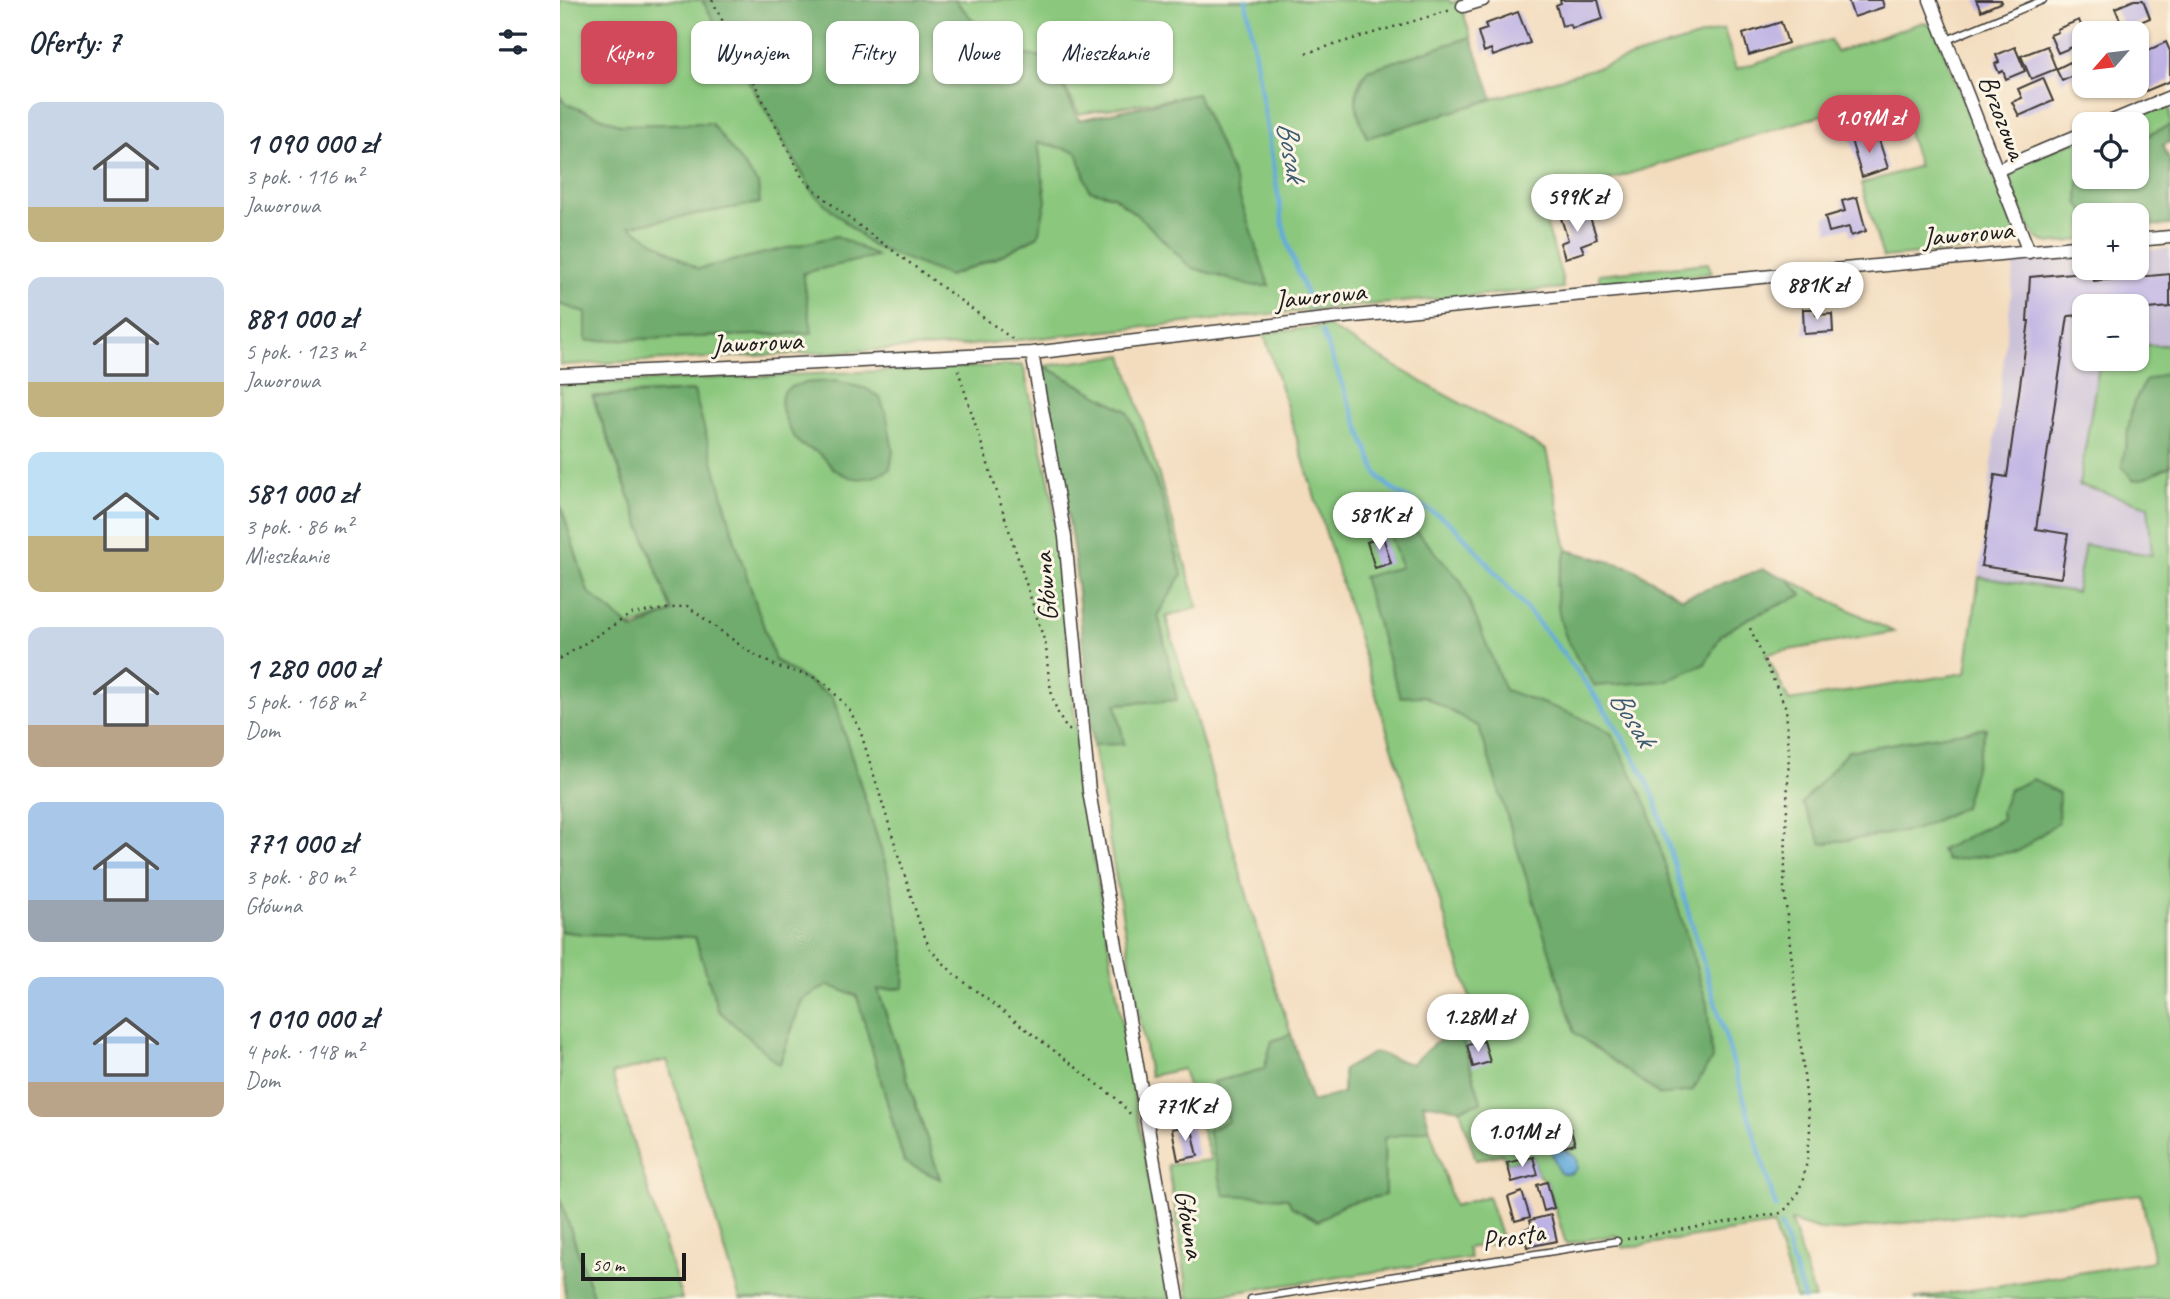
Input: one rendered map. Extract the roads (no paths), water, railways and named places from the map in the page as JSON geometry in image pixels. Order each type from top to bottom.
[{"type":"street","points":[[1463,6],[1483,0]]},
{"type":"street","name":"Brzozowa","points":[[1930,0],[2029,252]]},
{"type":"street","points":[[2134,112],[2170,97]]},
{"type":"street","points":[[1997,170],[2072,138]]},
{"type":"street","points":[[2149,239],[2170,237]]},
{"type":"street","name":"Jaworowa","points":[[560,375],[1032,353],[1334,318],[2072,247]]},
{"type":"street","name":"Główna","points":[[1032,353],[1065,537],[1089,791],[1178,1299]]},
{"type":"lane","points":[[1947,40],[2043,0]]},
{"type":"lane","name":"Prosta","points":[[1251,1299],[1617,1241]]},
{"type":"water","points":[[1533,1125],[1542,1126],[1556,1143],[1576,1158],[1575,1170],[1567,1174],[1559,1172],[1551,1151],[1526,1139],[1525,1133]]},
{"type":"waterway","name":"Bosak","points":[[1246,0],[1283,225],[1311,306]]},
{"type":"waterway","name":"Bosak","points":[[1322,332],[1376,472],[1401,495],[1444,519],[1474,548],[1549,635],[1588,686],[1640,767],[1654,796],[1776,1207]]},
{"type":"waterway","name":"Bosak","points":[[1781,1225],[1804,1299]]}]
